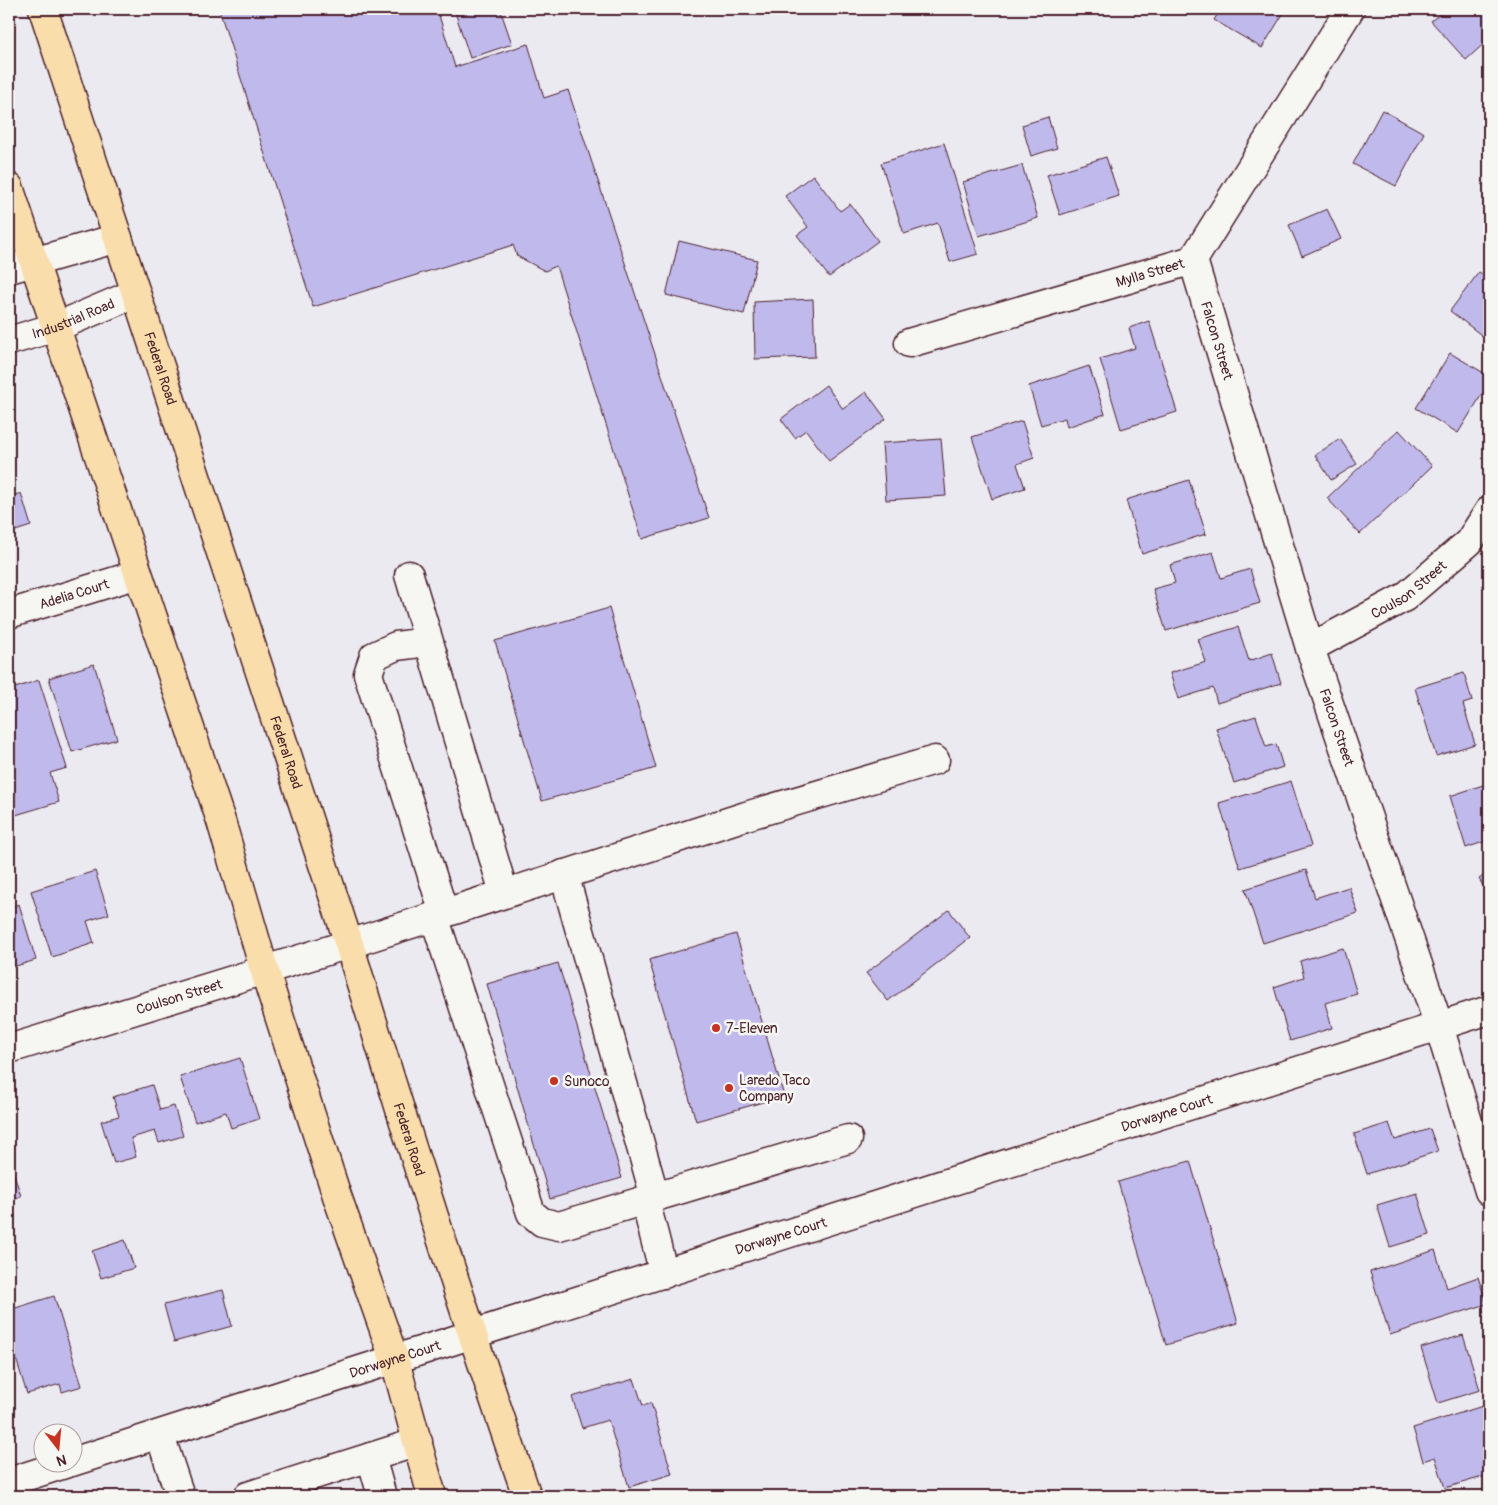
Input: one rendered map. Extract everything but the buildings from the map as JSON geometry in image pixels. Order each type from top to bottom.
[{"type":"main road","name":"Federal Road","points":[[43,9],[349,944],[392,1086],[473,1336],[527,1496]]},
{"type":"main road","points":[[9,187],[21,265],[56,327],[221,821],[264,969],[337,1196],[395,1361],[432,1496]]},
{"type":"street","name":"Mylla Street","points":[[909,343],[1193,260],[1350,9]]},
{"type":"street","points":[[21,265],[118,238]]},
{"type":"street","name":"Falcon Street","points":[[1193,260],[1310,648],[1439,1026],[1489,1190]]},
{"type":"street","name":"Industrial Road","points":[[9,341],[56,327],[136,293]]},
{"type":"street","name":"Coulson Street","points":[[1310,648],[1405,597],[1469,542],[1489,511]]},
{"type":"street","name":"Adelia Court","points":[[9,614],[138,574]]},
{"type":"street","points":[[410,575],[428,642],[504,893]]},
{"type":"street","points":[[428,642],[396,646],[374,656],[368,674],[530,1213],[542,1222],[559,1226],[848,1139]]},
{"type":"street","name":"Coulson Street","points":[[9,1049],[349,944],[564,874],[935,760]]},
{"type":"street","points":[[564,874],[650,1198],[664,1274]]},
{"type":"street","name":"Dorwayne Court","points":[[82,1459],[395,1361],[1489,1010]]},
{"type":"street","points":[[160,1435],[180,1496]]},
{"type":"street","points":[[248,1496],[418,1442]]},
{"type":"street","points":[[371,1457],[382,1496]]},
{"type":"street","name":"Dorwayne Court","points":[[9,1482],[40,1472]]},
{"type":"place","name":"7-Eleven","points":[[716,1028]]},
{"type":"place","name":"Sunoco","points":[[554,1081]]},
{"type":"place","name":"Laredo Taco Company","points":[[729,1088]]}]
